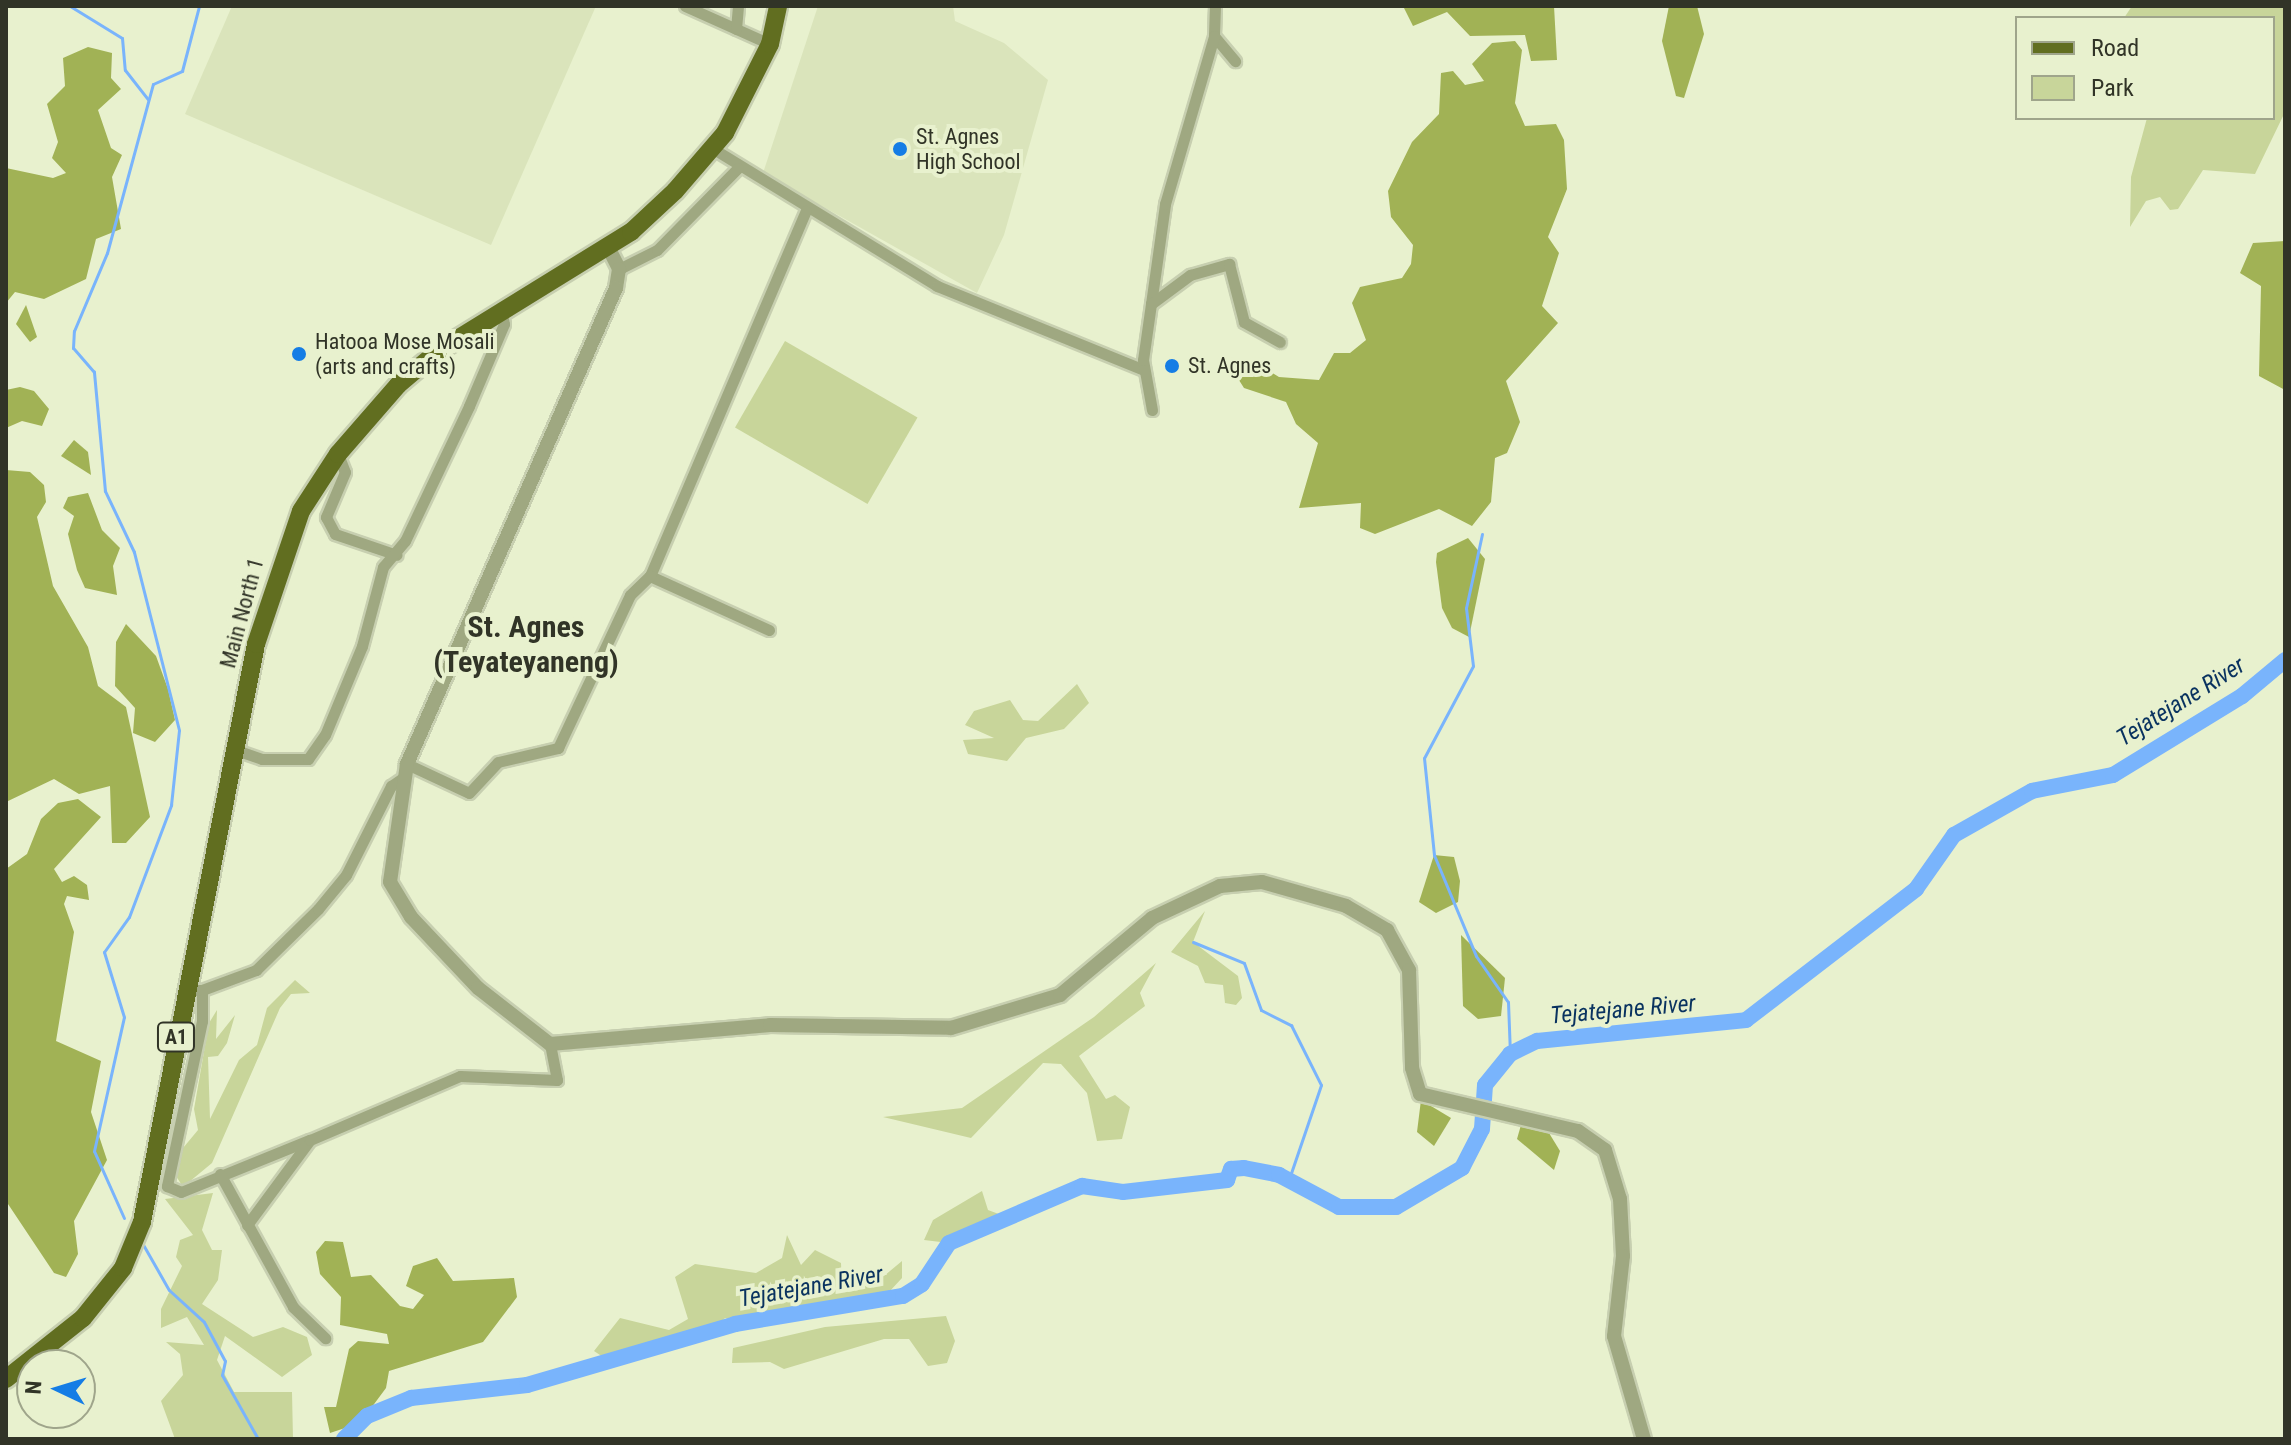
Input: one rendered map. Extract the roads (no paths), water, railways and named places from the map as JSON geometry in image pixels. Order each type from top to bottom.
[{"type":"main road","name":"Main North 1","points":[[6,1379],[83,1318],[129,1255],[150,1191],[193,990],[233,749],[274,578],[301,511],[338,454],[398,385],[501,310],[608,247],[712,148],[770,44],[778,6]]},
{"type":"street","points":[[685,6],[770,44]]},
{"type":"street","points":[[736,29],[738,6]]},
{"type":"street","points":[[1152,410],[1144,370],[1165,204],[1214,36],[1215,6]]},
{"type":"street","points":[[1214,36],[1235,61]]},
{"type":"street","points":[[712,148],[806,211],[937,286],[1144,370]]},
{"type":"street","points":[[405,771],[391,786],[346,875],[318,909],[256,970],[193,990],[167,1186],[181,1192],[460,1076],[557,1080],[550,1044],[478,988],[391,892],[405,771],[619,269],[657,250],[738,168]]},
{"type":"street","points":[[405,771],[469,793],[498,762],[558,748],[630,595],[650,576],[806,211]]},
{"type":"street","points":[[608,247],[619,269]]},
{"type":"street","points":[[1151,304],[1224,262],[1244,322],[1280,342]]},
{"type":"street","points":[[233,749],[262,759],[308,759],[345,695],[383,567],[397,555],[469,406],[504,324],[501,310]]},
{"type":"street","points":[[338,454],[345,472],[326,517],[335,534],[397,555]]},
{"type":"street","points":[[650,576],[769,630]]},
{"type":"street","points":[[550,1044],[770,1025],[951,1028],[1060,995],[1161,913],[1220,886],[1262,882],[1346,906],[1387,930],[1409,970],[1415,1086],[1461,1109],[1578,1131],[1605,1150],[1620,1199],[1623,1256],[1614,1336],[1644,1439]]},
{"type":"street","points":[[247,1225],[310,1140]]},
{"type":"street","points":[[220,1174],[293,1307],[325,1338]]},
{"type":"waterway","points":[[70,6],[122,38],[125,70],[148,99]]},
{"type":"waterway","points":[[124,1218],[94,1151],[124,1017],[104,952],[129,917],[171,805],[179,730],[134,552],[105,491],[94,372],[73,348],[74,331],[107,253],[153,84],[182,71],[199,6]]},
{"type":"waterway","points":[[1482,534],[1466,608],[1473,666],[1424,758],[1434,855],[1476,956],[1508,1002],[1510,1054]]},
{"type":"waterway","name":"Tejatejane River","points":[[344,1439],[367,1416],[411,1398],[527,1385],[735,1324],[903,1296],[922,1284],[949,1243],[1082,1186],[1123,1192],[1227,1180],[1231,1169],[1244,1168],[1279,1175],[1339,1207],[1396,1207],[1462,1168],[1482,1129],[1485,1085],[1510,1054],[1537,1041],[1746,1020],[1916,889],[1954,835],[2032,791],[2113,775],[2242,696],[2285,660]]},
{"type":"waterway","points":[[1193,942],[1244,963],[1261,1010],[1291,1025],[1321,1085],[1288,1182]]},
{"type":"waterway","points":[[141,1241],[169,1290],[204,1322],[225,1361],[222,1375],[258,1439]]},
{"type":"place","name":"St. Agnes High School","points":[[900,149]]},
{"type":"place","name":"Hatooa Mose Mosali (arts and crafts)","points":[[299,354]]},
{"type":"place","name":"St. Agnes","points":[[1172,366]]},
{"type":"district","name":"St. Agnes (Teyateyaneng)","points":[[526,644]]}]
